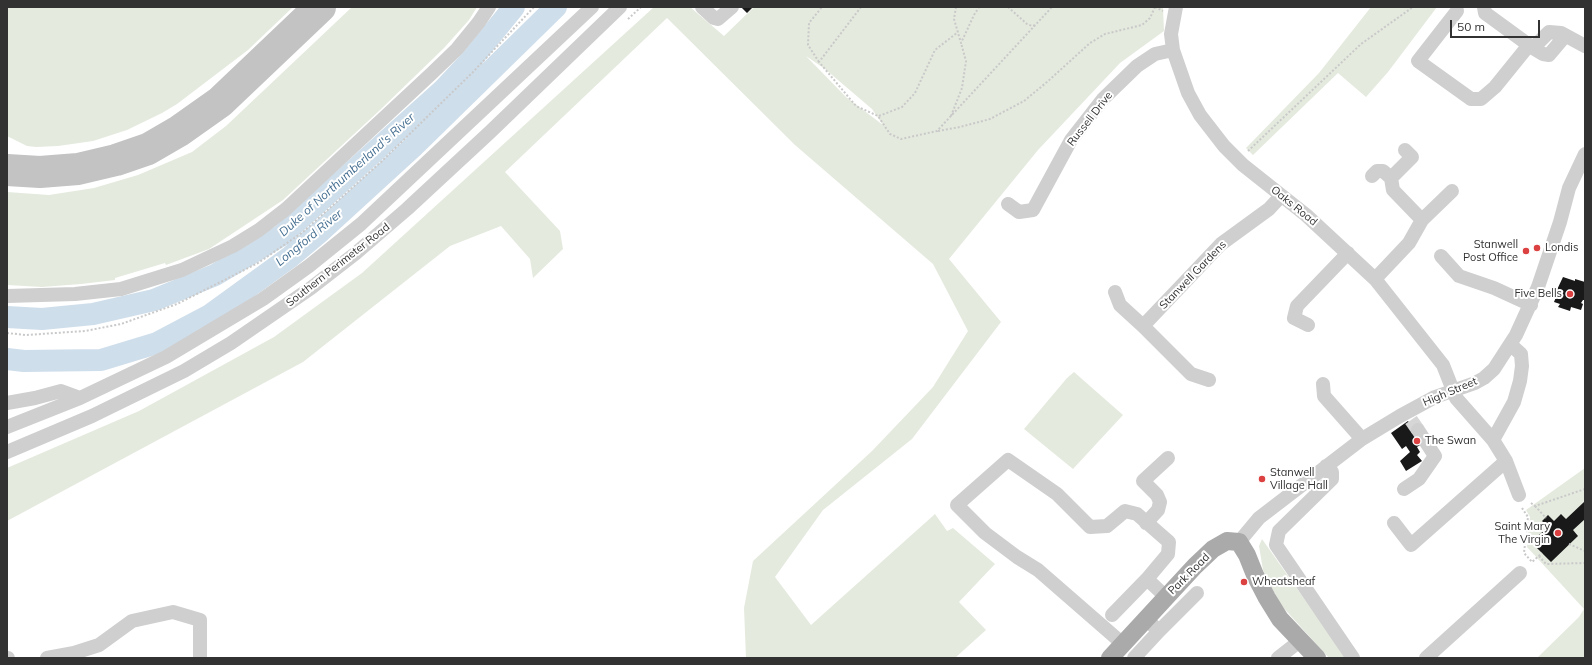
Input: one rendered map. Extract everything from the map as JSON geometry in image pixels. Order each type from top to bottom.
[{"type":"main road","name":"Park Road","points":[[1110,658],[1128,651],[1152,625],[1166,597],[1213,549],[1227,541],[1239,542]]},
{"type":"main road","points":[[1239,542],[1247,554],[1266,598],[1280,619],[1317,658]]},
{"type":"street","points":[[7,296],[68,294],[121,289],[182,270],[233,246],[259,230],[286,209],[431,74],[457,49],[489,7]]},
{"type":"street","name":"Southern Perimeter Road","points":[[7,427],[80,398],[166,357],[263,299],[309,266],[361,224],[592,7]]},
{"type":"street","name":"Southern Perimeter Road","points":[[7,452],[92,416],[184,371],[231,343],[305,292],[356,253],[407,209],[489,133],[620,7]]},
{"type":"street","points":[[702,7],[714,18],[718,19],[732,7]]},
{"type":"street","name":"Oaks Road","points":[[1176,7],[1171,34],[1174,50],[1188,93],[1200,115],[1224,146],[1238,160],[1306,215],[1375,279],[1443,365],[1456,398],[1493,440],[1506,461],[1521,501]]},
{"type":"street","points":[[1484,7],[1485,13],[1531,46]]},
{"type":"street","points":[[1457,11],[1418,61],[1471,99],[1481,99],[1495,87],[1531,46],[1549,32],[1561,34],[1585,46]]},
{"type":"street","name":"Russell Drive","points":[[1008,204],[1019,212],[1033,210],[1071,140],[1103,99],[1137,66],[1154,54],[1174,50]]},
{"type":"street","points":[[1392,184],[1412,156],[1405,150]]},
{"type":"street","name":"High Street","points":[[1239,542],[1259,518],[1362,439],[1411,421],[1435,397],[1475,383],[1484,378],[1494,369],[1511,345],[1531,305],[1560,222],[1570,188],[1585,154]]},
{"type":"street","points":[[1372,176],[1377,171],[1383,171],[1422,220]]},
{"type":"street","points":[[1375,279],[1410,243],[1422,220],[1452,191]]},
{"type":"street","name":"Stanwell Gardens","points":[[1143,326],[1220,244],[1269,209],[1281,196]]},
{"type":"street","points":[[1308,325],[1294,318],[1297,306],[1348,253]]},
{"type":"street","points":[[1441,256],[1459,276],[1494,288],[1531,305]]},
{"type":"street","points":[[1115,292],[1120,305],[1191,374],[1209,380]]},
{"type":"street","points":[[1493,440],[1514,402],[1520,381],[1522,366],[1521,354],[1511,345]]},
{"type":"street","points":[[1323,384],[1324,396],[1362,439]]},
{"type":"street","points":[[7,403],[61,391],[80,398]]},
{"type":"street","points":[[1404,489],[1419,479],[1435,456],[1411,421]]},
{"type":"street","points":[[1146,523],[1158,510],[1160,502],[1157,495],[1143,481],[1168,458]]},
{"type":"street","points":[[1112,615],[1147,579],[1168,554],[1169,542],[1137,514],[1126,511],[1107,526],[1090,527],[1067,502],[1008,460],[958,505],[985,533],[1017,558],[1038,570],[1128,651]]},
{"type":"street","points":[[1394,523],[1411,545],[1506,461]]},
{"type":"street","points":[[1326,466],[1332,472],[1332,479],[1279,531],[1276,545],[1353,658]]},
{"type":"street","points":[[1426,658],[1520,573]]},
{"type":"street","points":[[1147,579],[1166,597]]},
{"type":"street","points":[[1152,625],[1197,593]]},
{"type":"street","points":[[47,658],[74,653],[99,645],[132,621],[173,612],[200,620],[200,658]]},
{"type":"street","points":[[1278,658],[1301,640]]},
{"type":"path","points":[[822,7],[810,23],[808,44],[819,62],[856,106],[878,116],[890,134],[901,139],[960,127],[990,118],[1024,101],[1090,43],[1105,34],[1142,25],[1150,18],[1155,7]]},
{"type":"path","points":[[819,62],[861,7]]},
{"type":"path","points":[[950,118],[962,88],[966,61],[954,19],[956,7]]},
{"type":"path","points":[[962,43],[979,7]]},
{"type":"path","points":[[1008,7],[1027,24],[1032,26],[1039,22]]},
{"type":"path","points":[[937,131],[1052,7]]},
{"type":"path","points":[[1238,160],[1361,44],[1412,7]]},
{"type":"path","points":[[878,116],[902,107],[915,93],[935,50],[958,32]]},
{"type":"path","points":[[1535,506],[1585,490]]},
{"type":"path","points":[[1521,501],[1528,517],[1524,553],[1532,562],[1542,553]]},
{"type":"path","points":[[1531,503],[1546,518]]},
{"type":"path","points":[[1569,544],[1585,551]]},
{"type":"path","points":[[1539,556],[1546,564],[1585,563]]},
{"type":"shaded area","points":[[7,7],[293,7],[248,50],[177,104],[162,113],[127,130],[93,141],[58,146],[36,147],[27,146],[7,136]]},
{"type":"shaded area","points":[[352,7],[477,7],[469,20],[444,48],[283,200],[209,249],[166,265],[165,263],[115,278],[115,280],[42,287],[7,285],[7,192],[49,195],[94,188],[138,175],[192,152],[226,126]]},
{"type":"shaded area","points":[[654,7],[690,7],[724,36],[754,7],[1163,7],[1164,31],[1120,63],[1038,150],[949,259],[1001,322],[912,439],[823,510],[775,577],[811,625],[935,514],[947,531],[953,528],[995,564],[959,602],[986,630],[955,658],[746,658],[744,608],[753,561],[872,451],[933,387],[968,331],[933,264],[795,145],[667,18],[505,172],[560,231],[563,249],[533,278],[530,259],[501,226],[450,246],[303,362],[7,521],[7,468],[139,411],[274,337],[362,273]],"holes":[[[806,56],[825,69],[872,109],[883,125],[846,97]]]},
{"type":"shaded area","points":[[1371,7],[1437,7],[1388,72],[1366,97],[1338,73],[1253,155],[1246,148],[1319,73]]},
{"type":"shaded area","points":[[1074,372],[1123,415],[1073,469],[1024,429],[1067,378]]},
{"type":"shaded area","points":[[1585,468],[1585,658],[1537,658],[1579,617],[1584,609],[1527,547],[1530,517],[1526,510]]},
{"type":"shaded area","points":[[1262,539],[1346,658],[1329,658],[1280,604],[1263,570],[1259,546]]},
{"type":"building","points":[[741,7],[753,7],[747,13]]},
{"type":"building","name":"Five Bells","points":[[1563,277],[1575,281],[1575,279],[1585,282],[1585,300],[1581,303],[1583,304],[1581,310],[1571,307],[1570,311],[1558,307],[1560,304],[1554,302],[1556,297],[1554,296]]},
{"type":"building","name":"The Swan","points":[[1408,421],[1423,443],[1417,447],[1420,452],[1417,455],[1422,461],[1406,471],[1400,461],[1410,452],[1406,446],[1402,449],[1391,433]]},
{"type":"building","name":"Saint Mary The Virgin","points":[[1584,502],[1585,519],[1573,530],[1578,536],[1551,562],[1536,547],[1544,540],[1539,535],[1548,527],[1542,521],[1548,515],[1554,521],[1561,514],[1566,519]]},
{"type":"waterway","name":"Duke of Northumberland's River","points":[[7,317],[42,319],[93,314],[154,300],[215,275],[282,235],[443,90],[471,60],[514,7]]},
{"type":"waterway","name":"Longford River","points":[[7,359],[24,361],[101,360],[157,343],[210,315],[290,257],[321,231],[413,147],[556,7]]},
{"type":"taxiway","points":[[7,170],[40,172],[78,169],[116,160],[148,149],[179,131],[220,102],[320,7]]},
{"type":"tunnel","points":[[1411,420],[1418,430]]},
{"type":"place","name":"Londis","points":[[1537,248]]},
{"type":"place","name":"Stanwell Post Office","points":[[1526,251]]},
{"type":"place","name":"Five Bells","points":[[1570,294]]},
{"type":"place","name":"The Swan","points":[[1417,441]]},
{"type":"place","name":"Stanwell Village Hall","points":[[1262,479]]},
{"type":"place","name":"Saint Mary The Virgin","points":[[1558,533]]},
{"type":"place","name":"Wheatsheaf","points":[[1244,582]]}]
